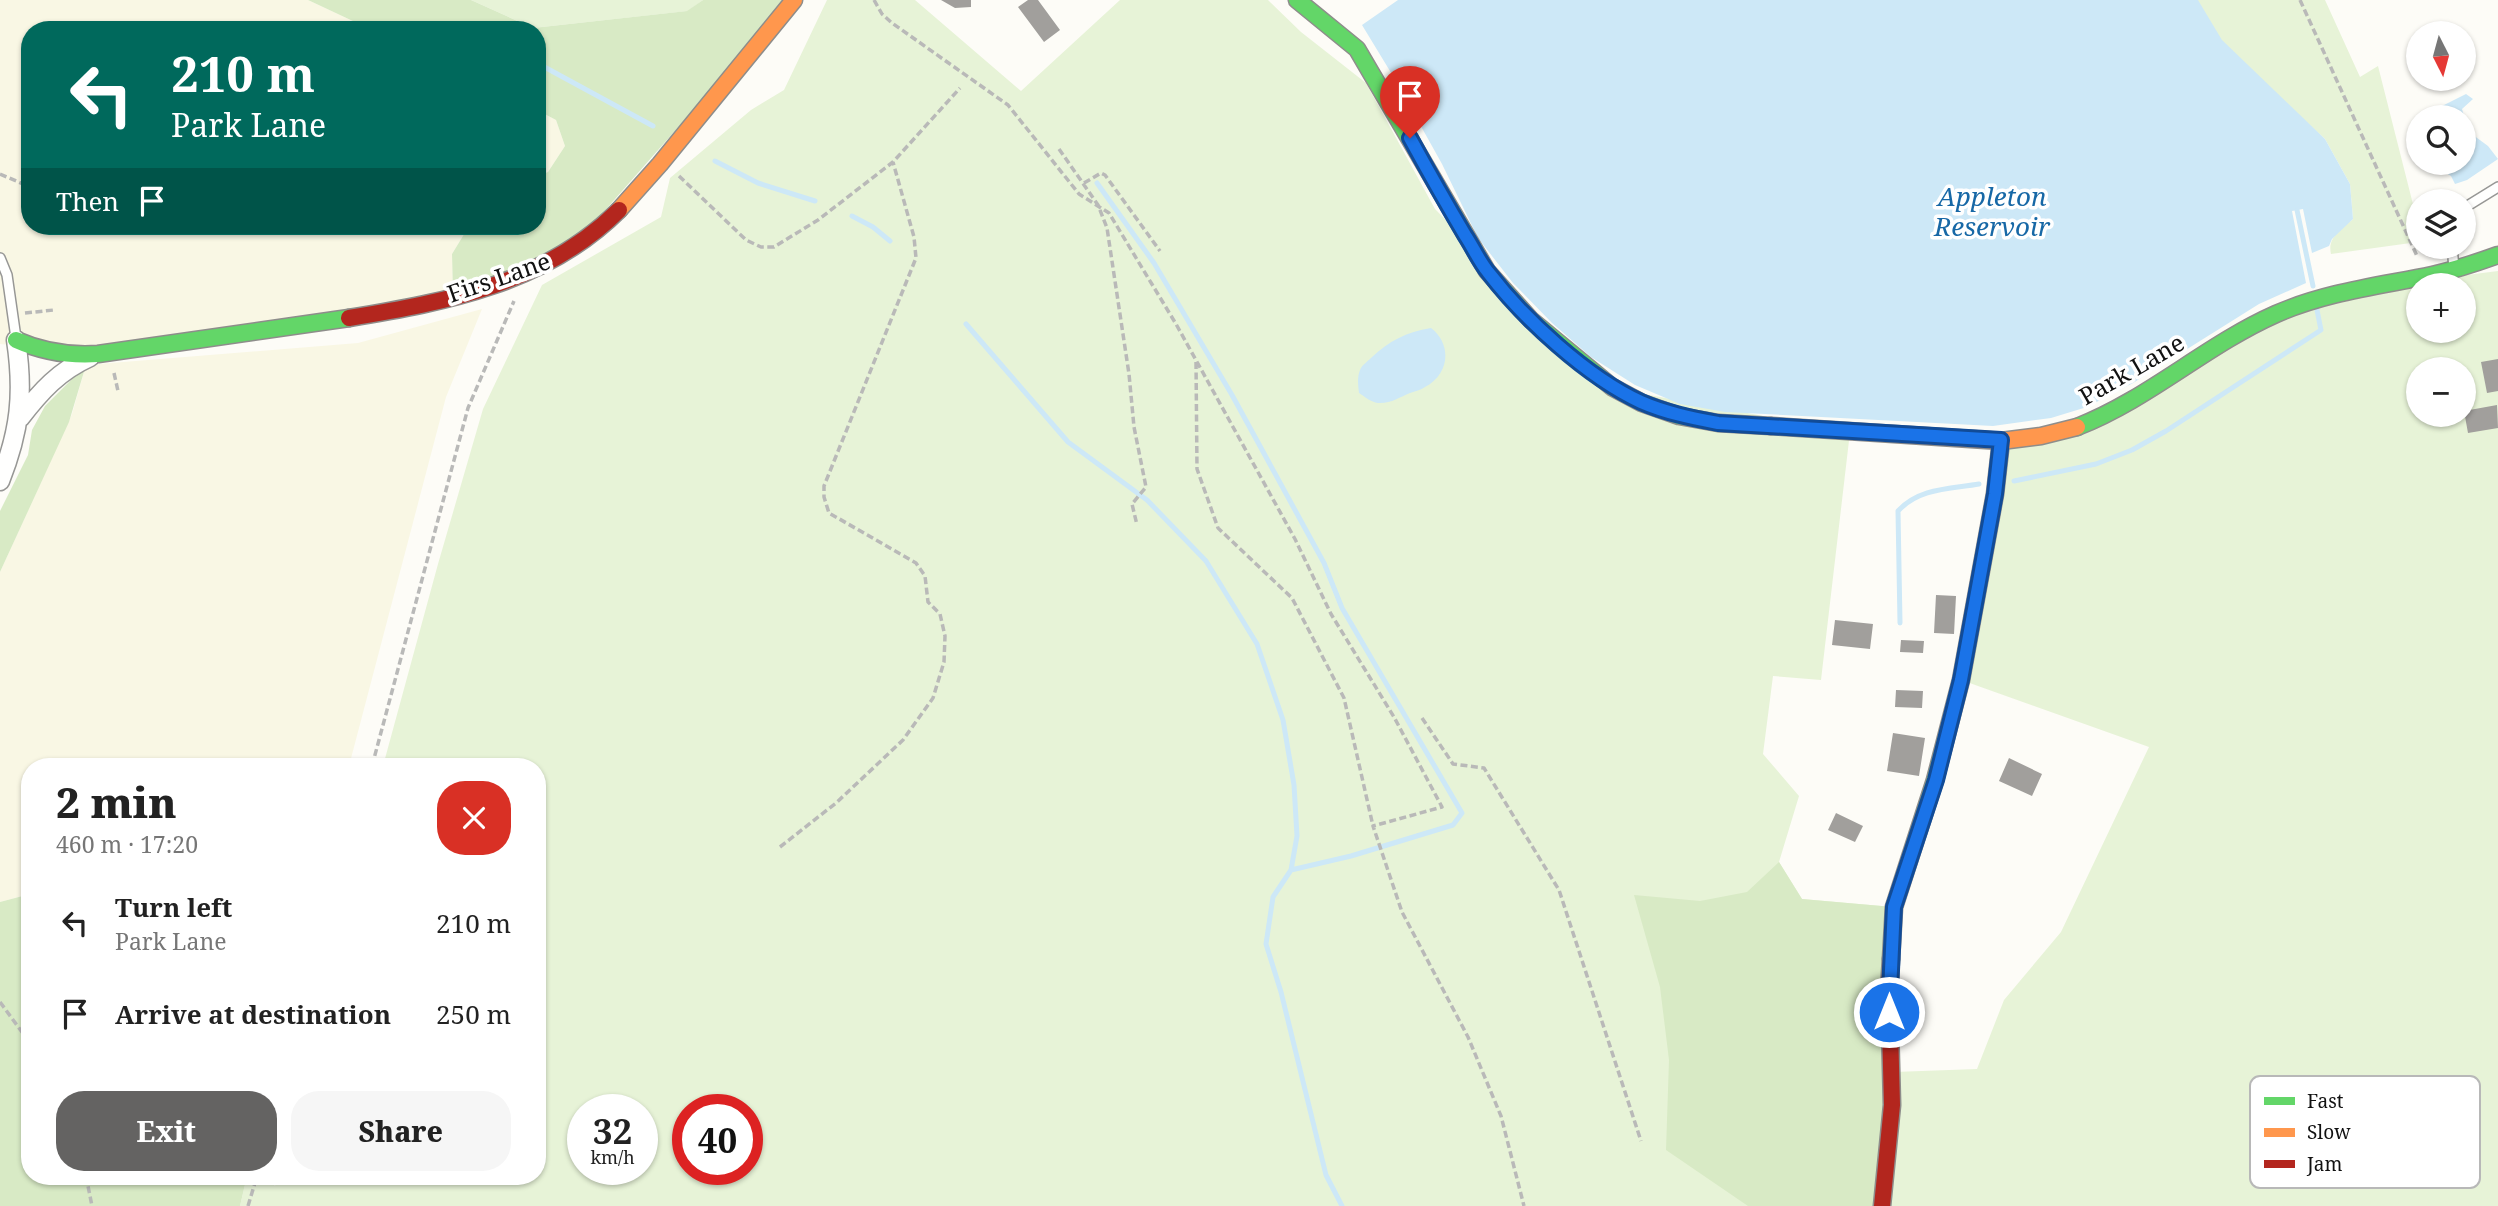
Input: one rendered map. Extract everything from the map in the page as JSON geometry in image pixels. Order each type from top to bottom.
[{"type":"street","name":"Firs Lane","points":[[0,481],[21,401],[16,340],[52,354],[94,356],[362,316],[474,291],[550,263],[580,244],[605,223],[662,160],[794,0]]},
{"type":"street","name":"Park Lane","points":[[1297,0],[1357,49],[1487,271],[1531,320],[1588,370],[1612,387],[1679,416],[1718,423],[2001,440],[2060,431],[2099,418],[2126,404],[2255,323],[2279,312],[2335,293],[2406,279]]},
{"type":"street","name":"Park Lane","points":[[2438,273],[2498,255]]},
{"type":"street","name":"Firs Lane","points":[[17,422],[44,387],[71,366],[94,356]]},
{"type":"street","points":[[1882,1206],[1892,1105],[1889,989],[1894,907],[1936,780],[1961,680],[1995,494],[2001,440]]},
{"type":"lane","points":[[2476,201],[2498,187]]},
{"type":"lane","points":[[0,258],[7,275],[16,340]]},
{"type":"lane","points":[[2453,259],[2454,270]]},
{"type":"path","points":[[874,0],[882,14],[892,23],[1008,105],[1079,194],[1109,213],[1196,360],[1295,539],[1331,614],[1394,717],[1442,807],[1373,826]]},
{"type":"path","points":[[2300,0],[2426,273]]},
{"type":"path","points":[[662,160],[746,240],[761,247],[774,247],[818,220],[893,162],[960,88]]},
{"type":"path","points":[[1059,149],[1099,206],[1107,228],[1134,427],[1146,487],[1132,504],[1137,525]]},
{"type":"path","points":[[780,847],[836,803],[903,740],[933,698],[944,662],[945,636],[940,614],[928,602],[925,576],[916,563],[829,513],[824,498],[824,486],[916,258],[914,237],[893,162]]},
{"type":"path","points":[[0,174],[21,183]]},
{"type":"path","points":[[1084,183],[1096,174],[1105,175],[1160,250]]},
{"type":"path","points":[[374,758],[468,408],[525,273]]},
{"type":"path","points":[[12,315],[54,310]]},
{"type":"path","points":[[1196,360],[1197,469],[1218,528],[1292,598],[1344,698],[1373,826],[1402,912],[1468,1037],[1501,1116],[1524,1206]]},
{"type":"path","points":[[1422,718],[1453,764],[1484,768],[1559,890],[1641,1141]]},
{"type":"path","points":[[0,1002],[21,1031]]},
{"type":"path","points":[[88,1185],[92,1206]]},
{"type":"path","points":[[248,1206],[254,1185]]},
{"type":"shaded area","points":[[0,0],[308,0],[353,21],[21,21],[21,235],[464,235],[452,254],[453,295],[93,354],[0,344]]},
{"type":"shaded area","points":[[546,115],[556,120],[565,146],[546,173]]},
{"type":"shaded area","points":[[482,309],[446,397],[351,758],[21,758],[21,896],[0,902],[0,572],[72,414],[86,365],[358,343]]},
{"type":"green space","points":[[308,0],[471,0],[518,21],[353,21]]},
{"type":"green space","points":[[471,0],[703,0],[688,11],[546,27],[546,21],[518,21]]},
{"type":"green space","points":[[703,0],[790,0],[579,240],[453,295],[452,254],[464,235],[546,235],[546,173],[565,146],[556,120],[546,115],[546,27],[687,11]]},
{"type":"green space","points":[[827,0],[915,0],[1021,91],[1120,0],[1268,0],[1301,32],[1366,83],[1435,209],[1611,388],[1850,432],[1821,680],[1773,676],[1763,754],[1799,796],[1779,862],[1802,899],[1893,907],[1879,1206],[240,1206],[245,1185],[546,1185],[546,758],[385,758],[483,409],[542,285],[661,217],[670,178],[751,110],[784,90]]},
{"type":"green space","points":[[2197,0],[2325,0],[2360,77],[2378,66],[2409,189],[2406,189],[2406,244],[2331,254],[2333,238],[2353,219],[2350,184],[2325,139],[2214,37]]},
{"type":"green space","points":[[2498,271],[2498,1206],[1890,1206],[1894,1072],[1977,1069],[2004,1000],[2061,932],[2149,747],[1964,681],[2002,449],[2074,429],[2310,295],[2406,283],[2406,343],[2476,343],[2476,274]]},
{"type":"green space","points":[[86,365],[69,422],[0,572],[0,511],[28,455],[32,430],[45,406]]},
{"type":"green space","points":[[1779,862],[1802,899],[1893,907],[1879,1206],[1748,1206],[1666,1150],[1669,1060],[1660,987],[1634,895],[1700,901],[1747,892]]},
{"type":"green space","points":[[21,896],[21,1185],[245,1185],[240,1206],[0,1206],[0,902]]},
{"type":"water","name":"Appleton Reservoir","points":[[1398,0],[2198,0],[2222,40],[2325,139],[2350,184],[2353,219],[2332,239],[2329,246],[2312,253],[2303,209],[2292,211],[2306,283],[2259,304],[2133,383],[2087,407],[2051,418],[1993,426],[1725,412],[1680,404],[1635,385],[1591,357],[1552,323],[1513,283],[1478,238],[1442,164],[1362,25]]},
{"type":"water","points":[[2466,94],[2473,99],[2466,105],[2444,105]]},
{"type":"water","points":[[2476,137],[2488,146],[2498,159],[2476,174]]},
{"type":"water","points":[[2449,175],[2474,175],[2455,184]]},
{"type":"water","points":[[1431,328],[1438,335],[1445,350],[1443,367],[1433,381],[1422,389],[1382,403],[1359,393],[1358,376],[1365,364],[1398,338]]},
{"type":"building","points":[[941,0],[971,0],[971,7],[955,8]]},
{"type":"building","points":[[1028,0],[1038,0],[1060,30],[1044,42],[1018,7]]},
{"type":"building","points":[[2498,359],[2498,391],[2487,393],[2481,362]]},
{"type":"building","points":[[2497,405],[2498,428],[2468,433],[2467,427],[2476,427],[2476,409]]},
{"type":"building","points":[[1936,595],[1956,596],[1954,634],[1934,633]]},
{"type":"building","points":[[1835,620],[1873,624],[1870,649],[1832,645]]},
{"type":"building","points":[[1901,640],[1924,641],[1923,653],[1900,652]]},
{"type":"building","points":[[1896,690],[1923,691],[1922,708],[1895,707]]},
{"type":"building","points":[[1893,733],[1925,738],[1919,776],[1887,771]]},
{"type":"building","points":[[2009,758],[2042,774],[2032,796],[1999,781]]},
{"type":"building","points":[[1836,813],[1863,826],[1855,842],[1828,830]]},
{"type":"waterway","points":[[546,68],[653,126]]},
{"type":"waterway","points":[[715,161],[758,183],[815,201]]},
{"type":"waterway","points":[[1097,183],[1154,263],[1232,395],[1324,563],[1342,608],[1462,813],[1453,825],[1351,856],[1291,870],[1273,897],[1266,944],[1281,992],[1326,1175],[1342,1206]]},
{"type":"waterway","points":[[2297,210],[2313,286]]},
{"type":"waterway","points":[[852,216],[873,227],[890,241]]},
{"type":"waterway","points":[[2014,481],[2096,464],[2132,450],[2166,431],[2321,330],[2317,310]]},
{"type":"waterway","points":[[966,324],[1068,442],[1147,500],[1206,561],[1257,644],[1283,720],[1294,785],[1297,836],[1291,870]]},
{"type":"waterway","points":[[1900,623],[1898,511],[1906,503],[1925,494],[1979,484]]},
{"type":"traffic: fast","points":[[1297,0],[1357,49],[1487,271],[1531,320],[1612,387],[1642,403],[1679,416],[1718,423],[1771,426]]},
{"type":"traffic: fast","points":[[2077,427],[2129,402],[2250,327],[2295,306],[2333,295],[2440,273],[2498,255]]},
{"type":"traffic: fast","points":[[16,340],[56,352],[98,354],[349,318]]},
{"type":"traffic: fast","points":[[1891,959],[1894,907],[1935,780],[1961,680],[1995,494],[2001,441]]},
{"type":"traffic: slow","points":[[619,210],[794,0]]},
{"type":"traffic: slow","points":[[1771,426],[2001,441],[2041,436],[2077,427]]},
{"type":"traffic: jam","points":[[349,318],[458,296],[527,272],[590,235],[619,210]]},
{"type":"traffic: jam","points":[[1882,1206],[1892,1105],[1889,989],[1891,959]]},
{"type":"route","points":[[1410,138],[1487,271],[1531,320],[1588,370],[1612,387],[1679,416],[1718,423],[2001,440],[1995,494],[1961,680],[1936,780],[1894,907],[1889,1012]]}]
